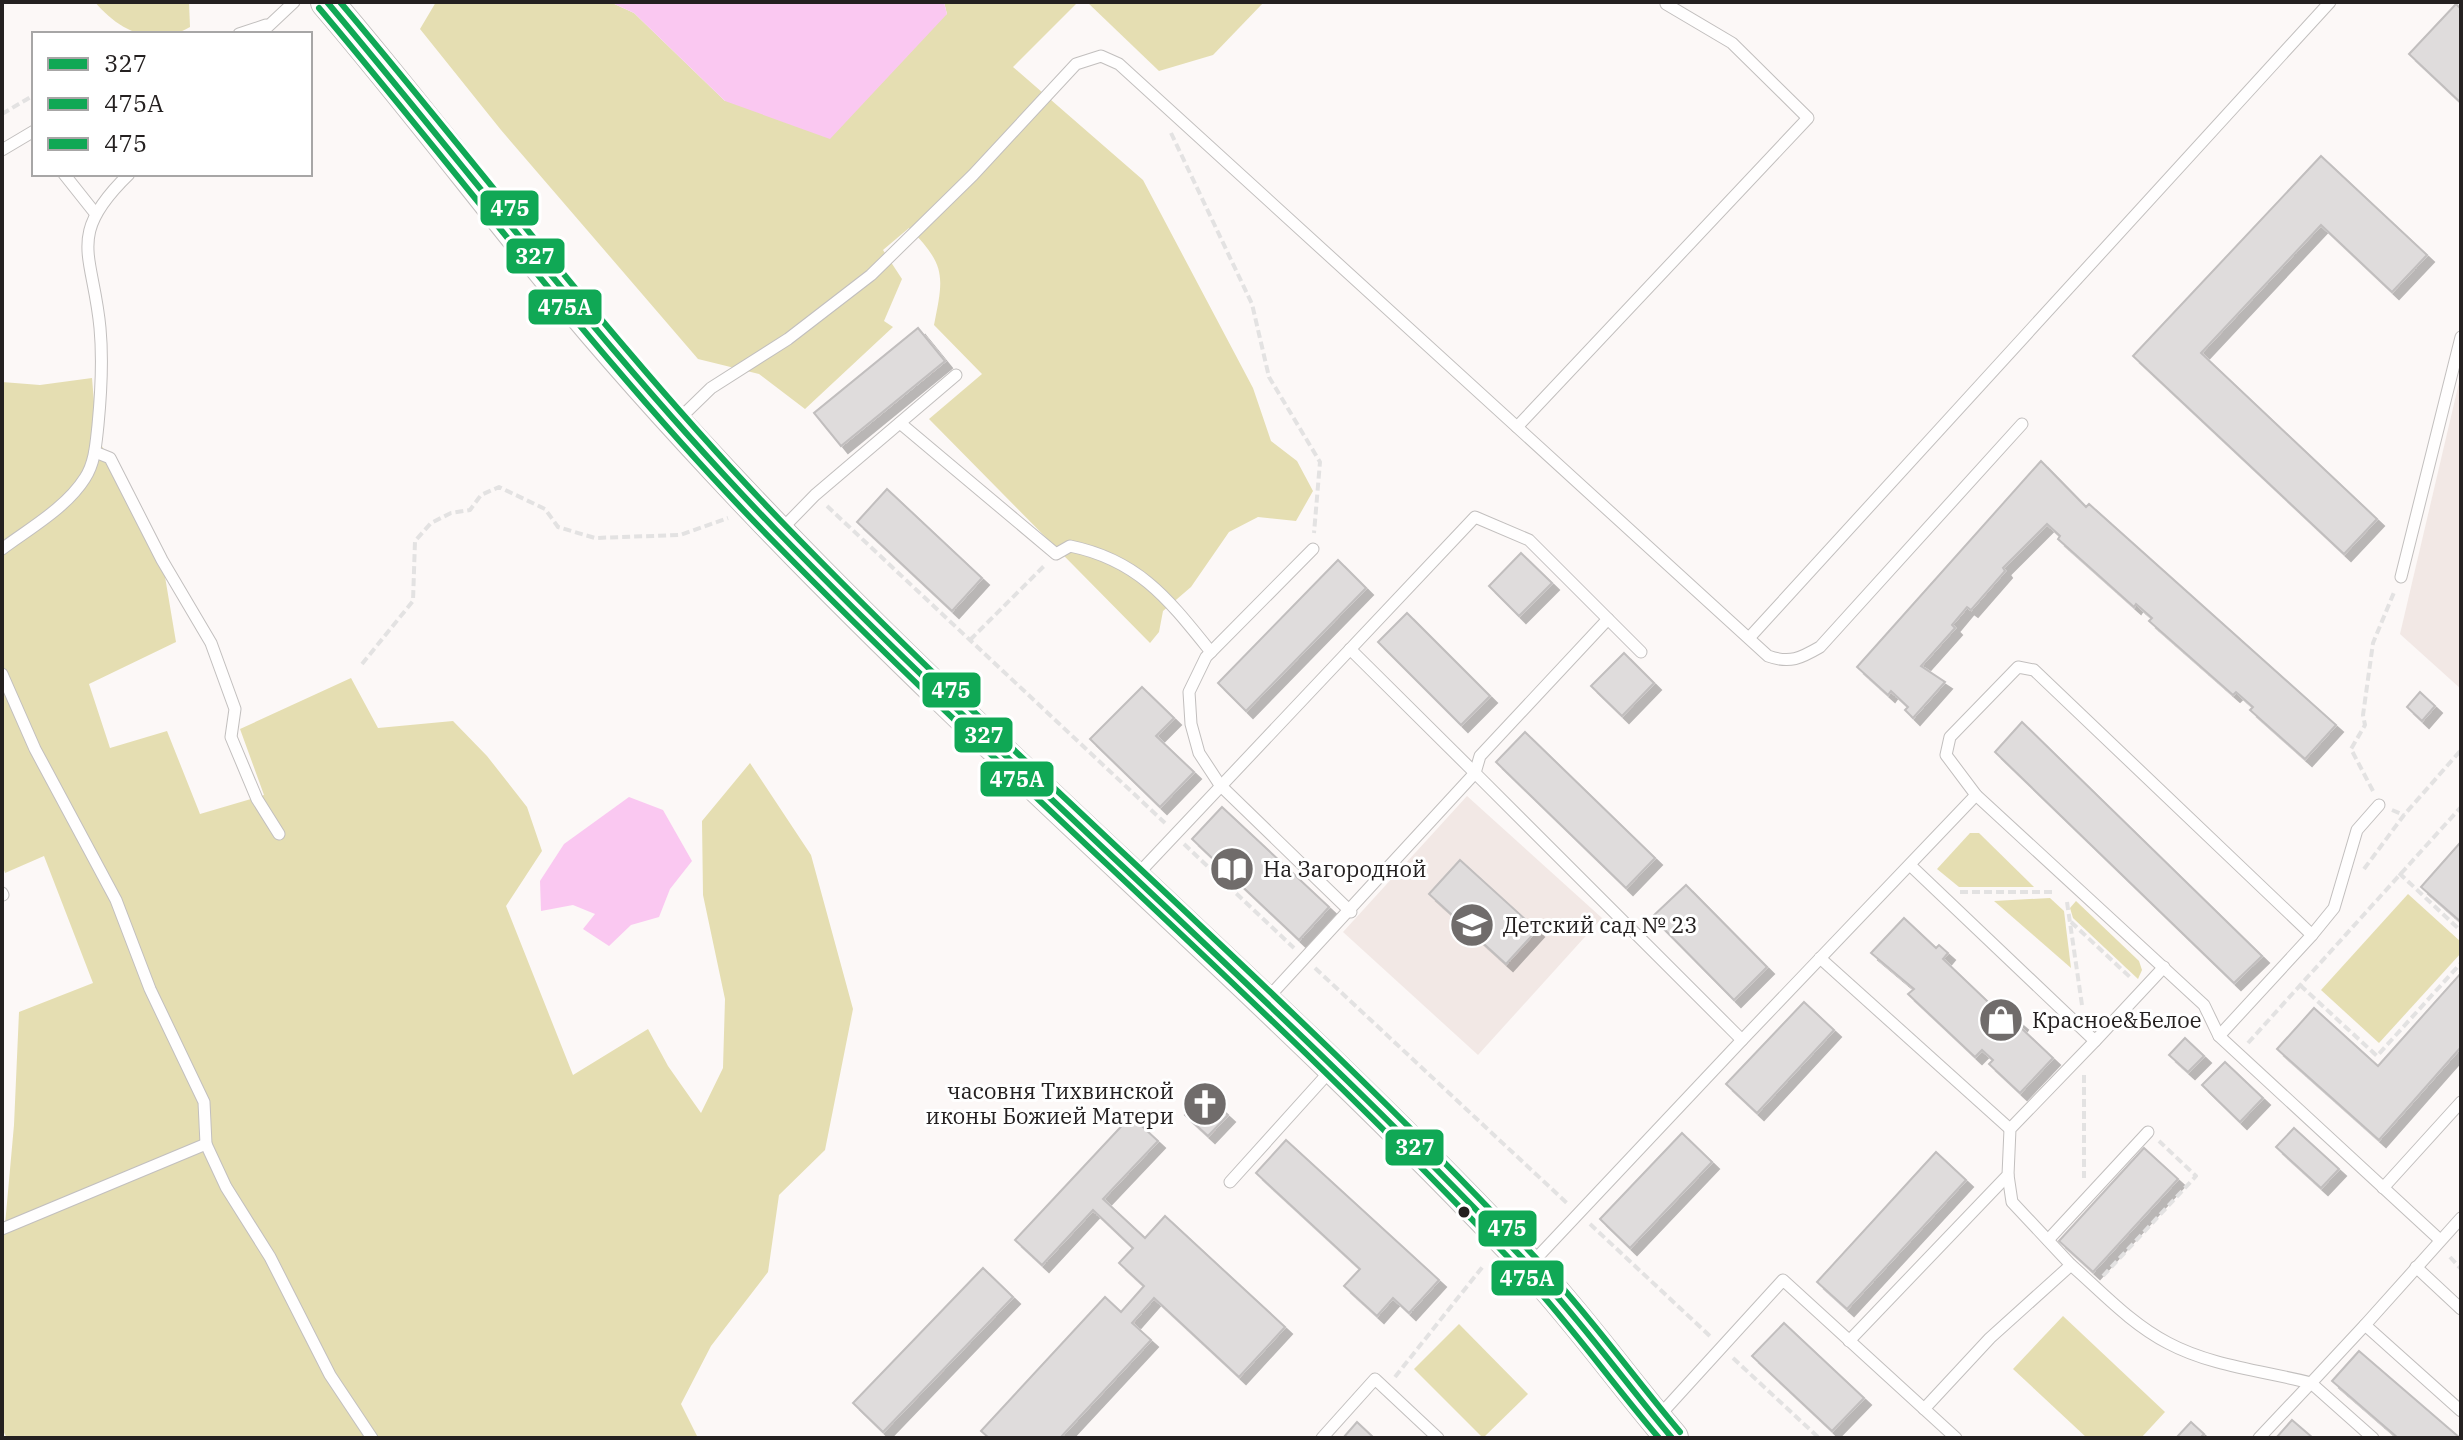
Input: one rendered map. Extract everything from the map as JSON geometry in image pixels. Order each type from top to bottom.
[{"type":"main road","points":[[334,4],[554,283],[676,423],[778,532],[1134,878],[1334,1067],[1530,1265],[1664,1429]]},
{"type":"lane","points":[[263,30],[294,2]]},
{"type":"lane","points":[[1749,638],[2330,2]]},
{"type":"lane","points":[[1517,427],[1808,118],[1732,43],[1666,4]]},
{"type":"lane","points":[[676,423],[711,388],[788,339],[871,275],[973,175],[1076,64],[1101,56],[1119,64],[1768,656],[1784,662],[1801,658],[1820,647],[2022,424]]},
{"type":"lane","points":[[2,150],[32,132]]},
{"type":"lane","points":[[66,176],[95,213]]},
{"type":"lane","points":[[2,549],[56,509],[86,478],[95,452],[100,404],[100,329],[85,247],[95,213],[127,176]]},
{"type":"lane","points":[[2401,577],[2461,337]]},
{"type":"lane","points":[[778,532],[815,495],[956,375]]},
{"type":"lane","points":[[900,423],[1056,554],[1070,546],[1097,551],[1126,564],[1157,589],[1211,652]]},
{"type":"lane","points":[[95,452],[110,458],[162,560],[211,643],[235,709],[231,737],[257,799],[279,834]]},
{"type":"lane","points":[[1134,878],[1475,517],[1529,540],[1641,652]]},
{"type":"lane","points":[[1313,549],[1211,652],[1189,692],[1190,708],[1199,753],[1220,785],[1351,912]]},
{"type":"lane","points":[[1265,1001],[1351,912],[1475,773],[1480,756],[1608,619]]},
{"type":"lane","points":[[1350,649],[1742,1040]]},
{"type":"lane","points":[[2312,935],[2034,670],[2018,667],[1950,737],[1946,755],[1976,795],[2204,1005],[2219,1036],[2440,1240]]},
{"type":"lane","points":[[2,674],[35,749],[116,900],[150,989],[204,1102],[206,1144],[330,1375],[372,1438]]},
{"type":"lane","points":[[1530,1265],[1976,795]]},
{"type":"lane","points":[[2219,1036],[2334,908],[2357,830],[2379,805]]},
{"type":"lane","points":[[1910,865],[2095,1041]]},
{"type":"lane","points":[[1820,958],[2010,1129]]},
{"type":"lane","points":[[2164,967],[2010,1129],[2008,1175],[2012,1202],[2071,1265],[2123,1313],[2167,1343],[2209,1360],[2311,1383],[2373,1438]]},
{"type":"lane","points":[[1230,1182],[1334,1067]]},
{"type":"lane","points":[[2383,1188],[2461,1102]]},
{"type":"lane","points":[[2048,1240],[2148,1132]]},
{"type":"lane","points":[[2,1229],[206,1144]]},
{"type":"lane","points":[[1849,1341],[2008,1175]]},
{"type":"lane","points":[[2259,1438],[2461,1218]]},
{"type":"lane","points":[[1924,1409],[1990,1338],[2071,1265]]},
{"type":"lane","points":[[2416,1267],[2461,1309]]},
{"type":"lane","points":[[1664,1429],[1783,1280],[1956,1438]]},
{"type":"lane","points":[[2365,1325],[2461,1411]]},
{"type":"lane","points":[[1322,1438],[1375,1379],[1438,1438]]},
{"type":"path","points":[[2,114],[32,96]]},
{"type":"path","points":[[1171,111],[1171,138],[1252,304],[1269,377],[1320,462],[1313,549]]},
{"type":"path","points":[[362,664],[413,601],[415,541],[431,523],[451,513],[470,510],[481,495],[499,487],[545,509],[558,527],[595,538],[680,535],[755,507]]},
{"type":"path","points":[[970,640],[1056,554]]},
{"type":"path","points":[[2401,577],[2373,643],[2363,715],[2365,725],[2351,749],[2352,757],[2362,764],[2379,805],[2404,815]]},
{"type":"path","points":[[2334,908],[2404,815],[2461,750]]},
{"type":"path","points":[[2258,1054],[2247,1044],[2461,808]]},
{"type":"path","points":[[2399,873],[2461,931]]},
{"type":"path","points":[[1938,892],[2065,892],[2085,1032]]},
{"type":"path","points":[[2069,920],[2143,989]]},
{"type":"path","points":[[2300,985],[2377,1056],[2461,963]]},
{"type":"path","points":[[2083,1053],[2084,1201]]},
{"type":"path","points":[[2094,1286],[2196,1176],[2148,1132]]},
{"type":"path","points":[[2455,1252],[2449,1258],[2461,1269]]},
{"type":"path","points":[[1385,1388],[1484,1265]]},
{"type":"shaded area","points":[[95,2],[189,2],[190,27],[179,32],[136,32],[104,12]]},
{"type":"shaded area","points":[[436,2],[610,2],[634,13],[725,101],[947,14],[944,2],[1078,2],[1013,67],[1143,180],[1253,388],[1271,441],[1297,461],[1313,491],[1296,521],[1258,517],[1229,532],[1191,587],[1163,611],[1159,632],[1150,643],[929,419],[982,374],[934,325],[940,294],[939,272],[930,252],[909,228],[883,250],[902,279],[884,321],[893,327],[805,409],[759,374],[698,359],[501,130],[420,29]]},
{"type":"shaded area","points":[[610,2],[944,2],[947,14],[830,139],[725,101],[634,13]]},
{"type":"shaded area","points":[[1087,2],[1264,2],[1213,55],[1159,71]]},
{"type":"shaded area","points":[[2461,374],[2461,689],[2400,634]]},
{"type":"shaded area","points":[[92,378],[97,438],[159,541],[176,642],[89,684],[110,748],[167,731],[200,814],[264,795],[240,729],[351,678],[378,728],[453,721],[487,756],[527,807],[542,851],[506,906],[573,1075],[648,1029],[668,1066],[701,1113],[723,1068],[725,999],[703,895],[702,821],[750,763],[811,855],[853,1009],[825,1150],[779,1195],[768,1272],[711,1346],[681,1404],[698,1438],[7,1438],[2,1429],[2,1258],[14,1125],[19,1012],[93,983],[44,856],[5,873],[2,864],[2,382],[40,385]]},
{"type":"shaded area","name":"Детский сад № 23","points":[[1467,796],[1602,918],[1478,1055],[1343,932]]},
{"type":"shaded area","points":[[629,797],[663,810],[692,861],[670,889],[659,917],[631,925],[609,946],[583,929],[595,914],[573,905],[541,911],[540,881],[564,844]]},
{"type":"shaded area","points":[[1970,833],[1979,833],[2034,887],[1959,887],[1937,869]]},
{"type":"shaded area","points":[[2408,894],[2461,942],[2461,953],[2379,1043],[2321,990]]},
{"type":"shaded area","points":[[2050,898],[2064,911],[2071,968],[1994,901]]},
{"type":"shaded area","points":[[2076,901],[2139,961],[2142,970],[2138,979],[2073,918],[2070,908]]},
{"type":"shaded area","points":[[2063,1316],[2165,1412],[2141,1438],[2087,1438],[2013,1369]]},
{"type":"shaded area","points":[[1459,1324],[1528,1394],[1483,1438],[1414,1369]]},
{"type":"building","points":[[2456,4],[2461,9],[2461,103],[2409,54]]},
{"type":"building","points":[[2321,156],[2427,255],[2392,292],[2321,225],[2201,353],[2377,519],[2344,554],[2133,356]]},
{"type":"building","points":[[918,328],[945,361],[841,446],[814,413]]},
{"type":"building","points":[[2041,461],[2086,507],[2089,504],[2336,725],[2305,759],[2250,710],[2253,707],[2236,692],[2233,695],[2149,621],[2152,618],[2136,604],[2134,607],[2058,539],[2060,536],[2047,524],[2003,568],[2005,571],[1971,610],[1967,607],[1952,625],[1955,628],[1921,666],[1945,682],[1913,718],[1905,710],[1908,707],[1891,691],[1888,695],[1857,667]]},
{"type":"building","points":[[887,489],[982,578],[952,611],[857,522]]},
{"type":"building","points":[[1521,553],[1552,583],[1519,616],[1489,586]]},
{"type":"building","points":[[1338,560],[1366,588],[1246,711],[1218,683]]},
{"type":"building","points":[[1407,613],[1490,696],[1461,725],[1378,642]]},
{"type":"building","points":[[1624,653],[1654,683],[1622,716],[1591,686]]},
{"type":"building","points":[[1142,687],[1174,718],[1156,736],[1194,772],[1160,807],[1090,739]]},
{"type":"building","points":[[2420,692],[2435,706],[2422,721],[2407,707]]},
{"type":"building","points":[[2022,722],[2262,956],[2234,983],[1995,752]]},
{"type":"building","points":[[1525,732],[1655,858],[1626,888],[1496,762]]},
{"type":"building","points":[[1222,807],[1329,907],[1299,940],[1192,839]]},
{"type":"building","points":[[2459,844],[2461,846],[2461,922],[2421,887]]},
{"type":"building","points":[[1460,860],[1537,930],[1506,964],[1429,894]]},
{"type":"building","points":[[1686,885],[1767,967],[1734,1000],[1652,917]]},
{"type":"building","points":[[1904,918],[1936,948],[1939,945],[1948,953],[1943,959],[2007,1020],[2012,1015],[2021,1023],[2019,1026],[2053,1058],[2020,1093],[1989,1064],[1993,1060],[1982,1050],[1975,1057],[1908,994],[1914,989],[1871,953]]},
{"type":"building","points":[[2461,973],[2461,1047],[2379,1140],[2277,1049],[2314,1008],[2378,1066]]},
{"type":"building","points":[[1804,1002],[1834,1030],[1757,1113],[1726,1084]]},
{"type":"building","points":[[2185,1038],[2204,1056],[2188,1072],[2169,1055]]},
{"type":"building","points":[[2225,1062],[2263,1098],[2240,1122],[2202,1085]]},
{"type":"building","name":"часовня Тихвинской иконы Божией Матери","points":[[1205,1094],[1228,1115],[1208,1136],[1185,1115]]},
{"type":"building","points":[[1131,1116],[1158,1141],[1103,1199],[1145,1238],[1165,1216],[1285,1327],[1239,1377],[1154,1298],[1132,1323],[1151,1340],[1060,1438],[989,1438],[981,1431],[1105,1297],[1121,1312],[1144,1286],[1119,1263],[1133,1248],[1093,1210],[1042,1265],[1015,1240]]},
{"type":"building","points":[[2294,1128],[2339,1169],[2321,1188],[2276,1147]]},
{"type":"building","points":[[1682,1133],[1712,1162],[1630,1248],[1600,1219]]},
{"type":"building","points":[[1286,1140],[1439,1280],[1409,1313],[1393,1298],[1377,1316],[1344,1286],[1360,1269],[1256,1173]]},
{"type":"building","points":[[2144,1148],[2178,1179],[2093,1272],[2059,1241]]},
{"type":"building","points":[[1936,1152],[1966,1180],[1847,1309],[1817,1282]]},
{"type":"building","points":[[983,1268],[1013,1297],[883,1432],[853,1403]]},
{"type":"building","points":[[1784,1323],[1864,1398],[1832,1431],[1752,1356]]},
{"type":"building","points":[[2359,1351],[2460,1438],[2398,1438],[2332,1381]]},
{"type":"building","points":[[2292,1420],[2313,1438],[2276,1438]]},
{"type":"building","points":[[1357,1422],[1374,1438],[1343,1438]]},
{"type":"building","points":[[2191,1422],[2204,1434],[2200,1438],[2176,1438]]},
{"type":"transit line","name":"327","points":[[327,2],[602,336],[716,467],[868,623],[1343,1076],[1436,1169],[1546,1284],[1672,1438]]},
{"type":"transit line","name":"475","points":[[340,2],[610,330],[780,520],[968,706],[1444,1162],[1554,1278],[1680,1432]]},
{"type":"transit line","name":"475А","points":[[319,8],[597,346],[713,477],[865,633],[1431,1177],[1539,1291],[1659,1438]]},
{"type":"place","name":"На Загородной","points":[[1232,869]]},
{"type":"place","name":"Детский сад № 23","points":[[1472,925]]},
{"type":"place","name":"Красное&Белое","points":[[2001,1020]]},
{"type":"place","name":"часовня Тихвинской иконы Божией Матери","points":[[1205,1104]]}]
